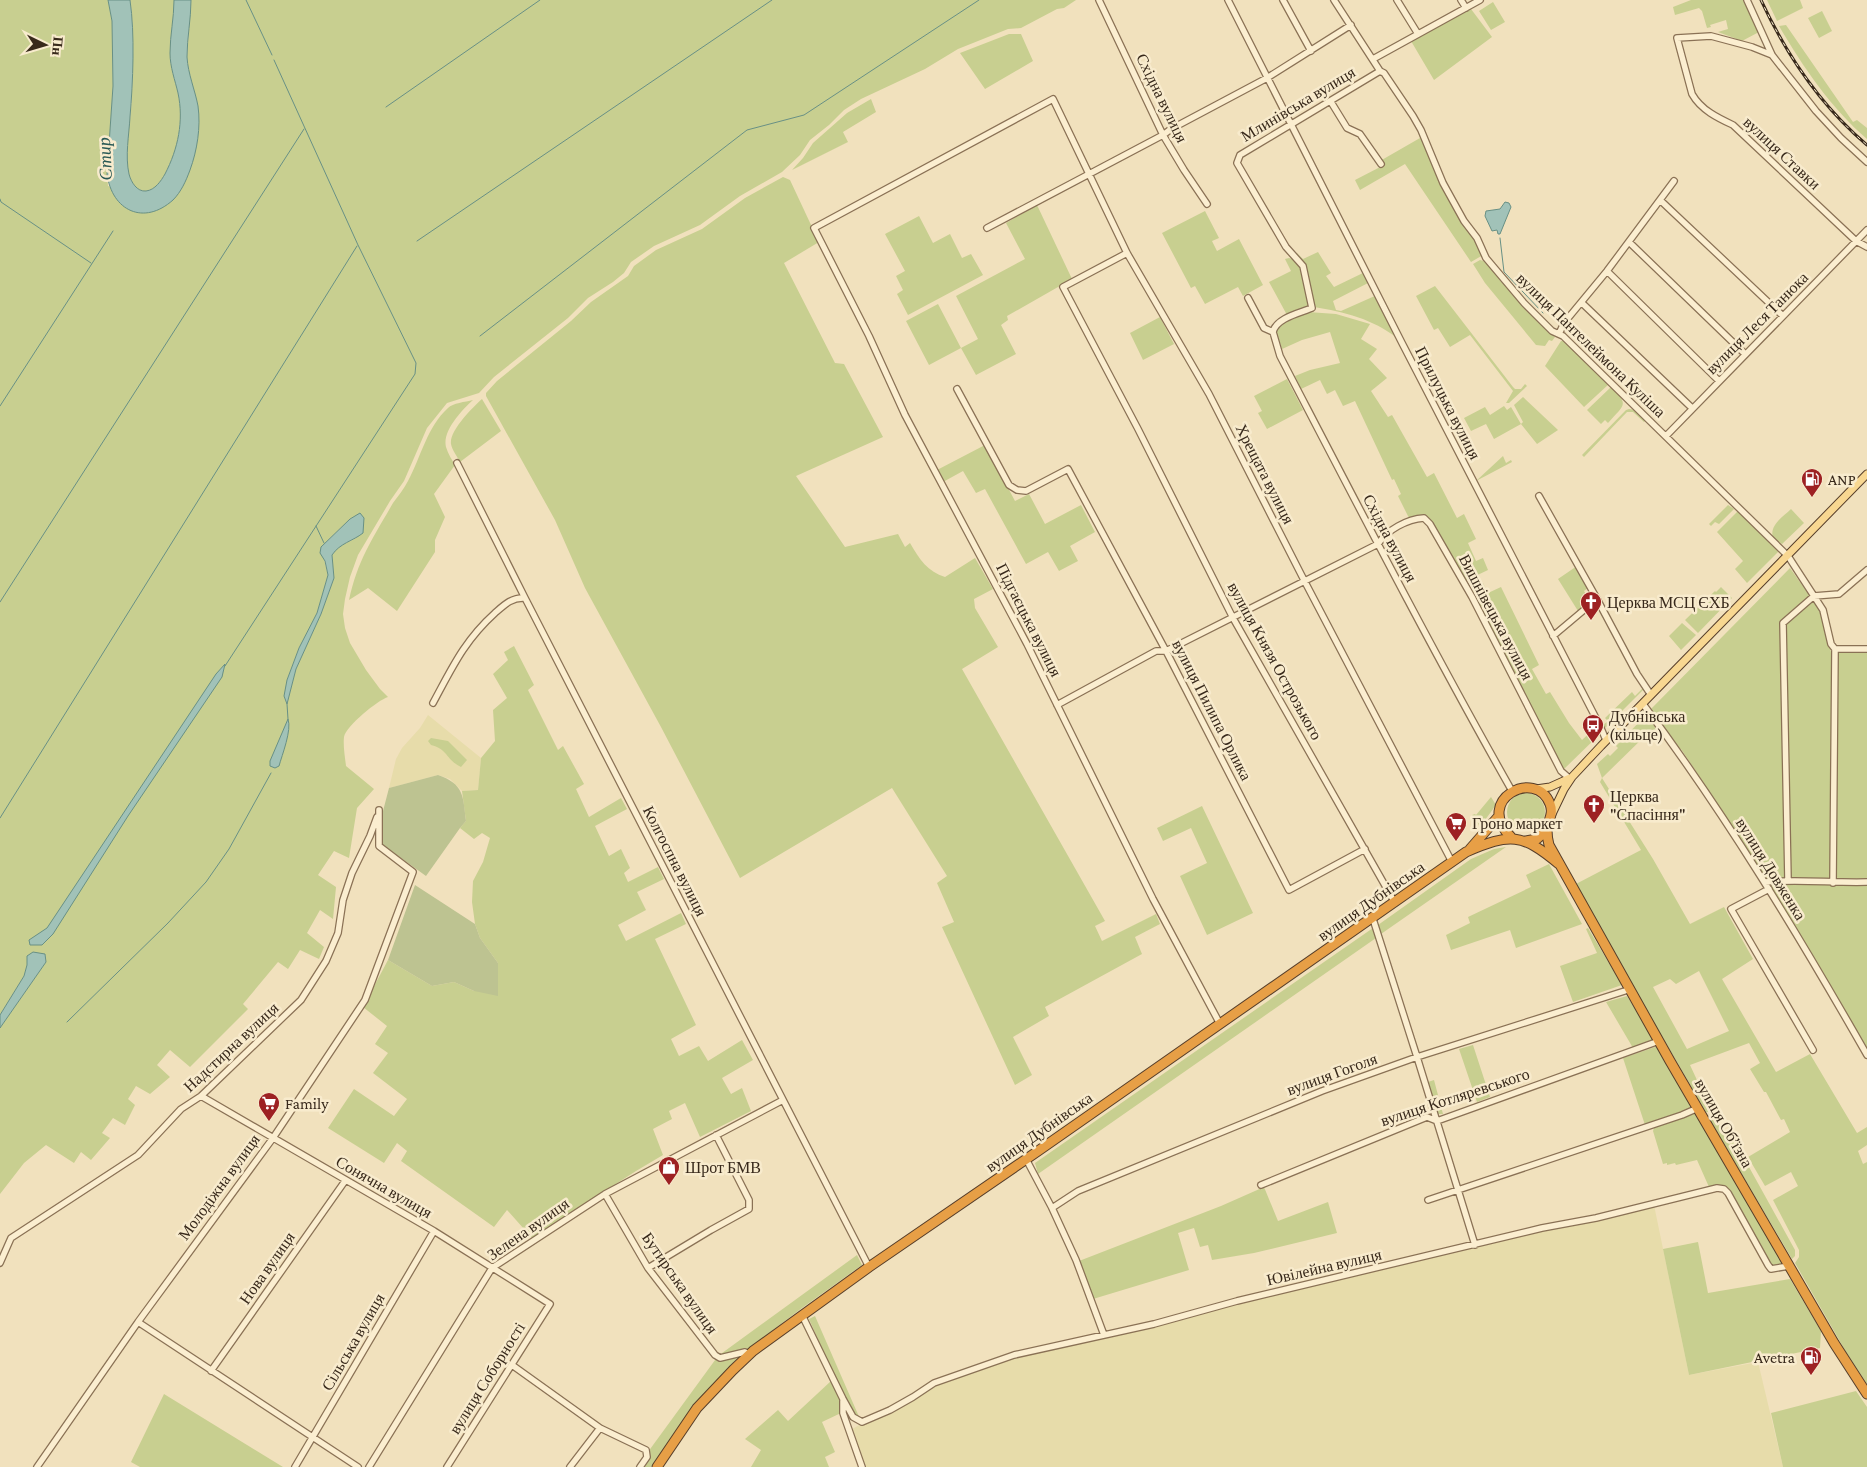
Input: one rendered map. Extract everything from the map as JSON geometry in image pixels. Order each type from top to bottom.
[{"type":"highway","points":[[1466,852],[1498,817],[1500,806],[1505,796],[1512,791],[1524,787],[1536,789],[1544,794],[1550,803],[1552,814],[1547,830],[1549,845],[1559,864]]},
{"type":"highway","points":[[1498,817],[1503,829],[1512,837],[1541,848],[1559,864]]},
{"type":"highway","points":[[1525,841],[1537,838],[1547,830]]},
{"type":"highway","points":[[1466,852],[1487,843],[1512,837]]},
{"type":"highway","name":"вулиця Дубнівська","points":[[657,1467],[698,1408],[749,1355],[869,1267],[1373,919],[1466,852]]},
{"type":"highway","name":"вулиця Об’їзна","points":[[1559,864],[1789,1266],[1834,1343],[1867,1394]]},
{"type":"main road","points":[[1552,814],[1564,788],[1571,778],[1606,740],[1867,474]]},
{"type":"main road","points":[[1536,789],[1550,787],[1571,778]]},
{"type":"street","name":"Східна вулиця","points":[[1099,0],[1163,135],[1207,204]]},
{"type":"street","name":"Прилуцька вулиця","points":[[1228,0],[1606,740]]},
{"type":"street","points":[[1283,0],[1311,51]]},
{"type":"street","name":"вулиця Пантелеймона Куліша","points":[[1334,0],[1380,71],[1384,73],[1414,116],[1443,183],[1464,221],[1477,238],[1486,258],[1524,303],[1552,331],[1562,336],[1612,383],[1788,556],[1823,610],[1831,644],[1835,649]]},
{"type":"street","points":[[1397,0],[1418,34]]},
{"type":"street","points":[[1461,0],[1466,8]]},
{"type":"street","points":[[1373,59],[1480,0]]},
{"type":"street","points":[[1746,0],[1772,55],[1816,111],[1840,138],[1867,162]]},
{"type":"street","points":[[987,228],[1089,176],[1267,78],[1351,25]]},
{"type":"street","name":"вулиця Ставки","points":[[1772,55],[1752,47],[1711,36],[1677,38],[1695,100],[1715,117],[1733,125],[1856,241]]},
{"type":"street","name":"Млинівська вулиця","points":[[1273,332],[1274,327],[1280,322],[1312,308],[1303,266],[1286,247],[1237,163],[1240,156],[1380,71]]},
{"type":"street","name":"Хрещата вулиця","points":[[814,228],[1053,98],[1127,253],[1209,394],[1304,582],[1452,862]]},
{"type":"street","points":[[1331,102],[1347,128],[1360,134],[1381,164]]},
{"type":"street","points":[[1559,334],[1564,323],[1607,271],[1674,181]]},
{"type":"street","points":[[1660,200],[1783,316]]},
{"type":"street","name":"Підгаєцька вулиця","points":[[814,228],[869,336],[905,415],[1027,644],[1153,899],[1220,1024]]},
{"type":"street","name":"вулиця Леся Танюка","points":[[1666,436],[1867,230]]},
{"type":"street","points":[[1856,241],[1867,247]]},
{"type":"street","points":[[1629,242],[1745,354]]},
{"type":"street","name":"вулиця Князя Острозького","points":[[1127,253],[1063,287],[1138,429],[1233,618],[1395,903]]},
{"type":"street","points":[[1607,271],[1719,381]]},
{"type":"street","name":"Східна вулиця","points":[[1248,298],[1264,328],[1273,332],[1280,356],[1449,678],[1512,791]]},
{"type":"street","points":[[1582,303],[1692,408]]},
{"type":"street","name":"вулиця Пилипа Орлика","points":[[957,389],[1009,485],[1016,490],[1026,491],[1068,468],[1166,651],[1289,890],[1365,849]]},
{"type":"street","name":"Колгоспна вулиця","points":[[457,463],[869,1267]]},
{"type":"street","points":[[1539,496],[1637,674],[1651,695]]},
{"type":"street","name":"Вишнівецька вулиця","points":[[1378,544],[1381,539],[1402,524],[1420,518],[1427,520],[1472,597],[1561,771],[1571,778]]},
{"type":"street","points":[[1057,705],[1156,651],[1166,651],[1378,544]]},
{"type":"street","points":[[1788,880],[1783,623],[1814,596],[1838,594],[1867,570]]},
{"type":"street","points":[[433,703],[463,648],[480,627],[507,602],[517,597],[525,598]]},
{"type":"street","points":[[1553,636],[1597,599]]},
{"type":"street","points":[[1833,883],[1835,649],[1867,649]]},
{"type":"street","name":"вулиця Довженка","points":[[1643,704],[1686,761],[1765,882],[1867,1055]]},
{"type":"street","name":"Надстирна вулиця","points":[[0,1263],[11,1238],[138,1155],[181,1109],[202,1096],[301,1000],[326,961],[338,933],[343,900],[352,873],[370,836],[379,810]]},
{"type":"street","name":"Молодіжна вулиця","points":[[37,1467],[138,1322],[273,1138],[365,1000],[413,872],[379,846],[379,810]]},
{"type":"street","points":[[1765,882],[1788,880],[1833,883],[1867,882]]},
{"type":"street","points":[[1769,889],[1731,909],[1813,1050]]},
{"type":"street","points":[[1373,919],[1475,1245]]},
{"type":"street","name":"вулиця Гоголя","points":[[1052,1208],[1078,1191],[1322,1091],[1417,1057],[1631,989]]},
{"type":"street","name":"вулиця Котляревського","points":[[1261,1185],[1427,1117],[1436,1121],[1660,1041]]},
{"type":"street","name":"Сонячна вулиця","points":[[202,1096],[345,1181],[434,1231],[550,1304]]},
{"type":"street","name":"Зелена вулиця","points":[[369,1467],[492,1268],[605,1194],[783,1100]]},
{"type":"street","points":[[1428,1200],[1682,1116],[1698,1108]]},
{"type":"street","points":[[648,1268],[749,1209],[749,1200],[716,1135]]},
{"type":"street","points":[[1026,1159],[1052,1208],[1076,1260],[1104,1335]]},
{"type":"street","name":"Нова вулиця","points":[[211,1371],[345,1181]]},
{"type":"street","name":"Ювілейна вулиця","points":[[843,1399],[853,1417],[862,1422],[890,1410],[934,1383],[1014,1355],[1154,1324],[1236,1301],[1542,1228],[1596,1218],[1717,1188],[1724,1189],[1728,1193],[1771,1269],[1789,1266]]},
{"type":"street","name":"Бутирська вулиця","points":[[605,1194],[648,1268],[715,1355],[720,1358],[746,1352],[749,1355]]},
{"type":"street","name":"Сільська вулиця","points":[[295,1467],[434,1231]]},
{"type":"street","name":"вулиця Соборності","points":[[447,1467],[550,1304]]},
{"type":"street","points":[[802,1315],[843,1399],[843,1413],[862,1467]]},
{"type":"street","points":[[138,1322],[358,1467]]},
{"type":"street","points":[[512,1365],[600,1428],[646,1450],[647,1457],[640,1467]]},
{"type":"street","points":[[570,1467],[600,1428]]},
{"type":"shaded area","points":[[428,715],[481,758],[478,790],[462,791],[450,779],[438,775],[389,788],[396,759],[402,748],[420,728]]},
{"type":"shaded area","points":[[1654,1205],[1689,1375],[1758,1362],[1783,1467],[864,1467],[852,1429],[935,1384],[1015,1357],[1542,1230]]},
{"type":"green space","points":[[0,0],[108,0],[112,21],[113,86],[107,174],[108,186],[164,206],[181,190],[195,152],[198,134],[198,107],[187,57],[191,0],[1076,0],[1064,8],[1057,9],[1021,28],[1008,29],[958,49],[925,69],[861,99],[844,110],[810,140],[800,155],[782,172],[740,196],[700,225],[654,246],[631,262],[624,273],[613,282],[588,298],[568,318],[494,377],[479,393],[447,403],[427,428],[404,481],[358,555],[350,577],[343,614],[345,628],[350,643],[366,670],[388,697],[363,714],[350,727],[344,737],[346,766],[374,789],[357,808],[349,858],[334,851],[318,875],[336,887],[333,919],[320,910],[307,933],[324,947],[319,959],[300,950],[288,969],[278,962],[243,1004],[248,1009],[190,1067],[170,1050],[157,1065],[170,1077],[150,1094],[136,1086],[128,1099],[135,1105],[125,1125],[113,1118],[102,1133],[110,1138],[91,1160],[81,1152],[74,1163],[46,1145],[24,1163],[0,1194],[0,1028],[46,962],[45,954],[27,965],[24,976],[0,1015]],"holes":[[[361,513],[356,538],[338,547],[332,555],[334,578],[321,614],[296,669],[287,703],[287,680],[299,648],[317,613],[328,575],[321,547],[350,519]]]},
{"type":"green space","points":[[130,0],[174,0],[170,53],[180,103],[179,135],[165,174],[155,187],[146,191],[140,190],[135,186],[130,177],[128,166],[127,150],[133,55],[133,26]]},
{"type":"green space","points":[[1691,0],[1743,0],[1759,32],[1742,41],[1718,32],[1728,29],[1726,20],[1710,25],[1711,27],[1707,28],[1702,11],[1699,8],[1675,15],[1673,7]]},
{"type":"green space","points":[[1767,0],[1800,0],[1803,8],[1777,21]]},
{"type":"green space","points":[[1493,2],[1505,22],[1491,30],[1479,11]]},
{"type":"green space","points":[[1471,9],[1492,37],[1434,80],[1411,41]]},
{"type":"green space","points":[[1822,11],[1832,31],[1819,38],[1808,18]]},
{"type":"green space","points":[[1786,25],[1853,122],[1857,120],[1867,128],[1867,139],[1841,114],[1808,72],[1779,26]]},
{"type":"green space","points":[[1009,34],[1021,34],[1033,61],[985,89],[960,53]]},
{"type":"green space","points":[[871,99],[876,112],[843,132],[848,142],[792,170],[813,143],[847,113]]},
{"type":"green space","points":[[1418,132],[1422,136],[1442,184],[1476,238],[1483,255],[1471,262],[1405,164],[1360,190],[1355,180],[1384,165],[1380,161],[1420,138]]},
{"type":"green space","points":[[783,177],[790,180],[819,242],[784,263],[835,363],[844,364],[883,437],[796,476],[845,547],[898,534],[905,547],[910,543],[924,564],[934,572],[945,577],[975,558],[993,589],[974,599],[975,608],[998,647],[962,669],[1105,921],[1095,926],[1102,941],[1156,914],[1160,924],[1135,937],[1142,954],[1045,1007],[1049,1016],[1013,1037],[1032,1075],[1015,1085],[942,927],[954,922],[937,883],[947,876],[892,788],[740,878],[661,727],[585,588],[555,520],[486,396],[486,393],[497,381],[571,321],[591,302],[628,276],[634,266],[656,250],[702,229],[745,198]]},
{"type":"green space","points":[[1037,205],[1072,279],[1007,316],[1008,320],[1001,325],[1016,354],[976,375],[961,348],[978,339],[956,296],[1025,259],[1006,223]]},
{"type":"green space","points":[[1205,211],[1219,238],[1212,241],[1217,251],[1239,239],[1263,285],[1243,296],[1238,287],[1205,304],[1195,286],[1191,288],[1162,233]]},
{"type":"green space","points":[[919,216],[933,243],[950,234],[962,258],[971,254],[983,275],[908,315],[897,294],[903,290],[896,276],[905,271],[885,234]]},
{"type":"green space","points":[[1318,252],[1331,273],[1326,276],[1334,287],[1365,272],[1370,282],[1333,301],[1336,310],[1341,311],[1377,295],[1397,338],[1388,331],[1358,317],[1314,307],[1304,265],[1296,254],[1303,259]]},
{"type":"green space","points":[[1285,259],[1295,260],[1302,270],[1309,305],[1287,315],[1269,282],[1291,271]]},
{"type":"green space","points":[[1480,260],[1487,262],[1523,304],[1555,337],[1552,341],[1549,340],[1545,346],[1536,345],[1485,283],[1473,264]]},
{"type":"green space","points":[[1435,286],[1513,387],[1521,389],[1525,384],[1527,386],[1509,403],[1506,403],[1513,391],[1470,335],[1450,347],[1438,328],[1434,330],[1416,296]]},
{"type":"green space","points":[[938,304],[961,348],[929,365],[906,321]]},
{"type":"green space","points":[[1308,312],[1336,314],[1370,324],[1361,339],[1377,349],[1369,359],[1387,378],[1371,391],[1388,417],[1392,415],[1427,477],[1434,473],[1457,518],[1464,514],[1476,539],[1468,543],[1476,561],[1483,558],[1488,570],[1465,581],[1429,518],[1424,516],[1409,518],[1398,496],[1401,494],[1394,479],[1392,480],[1355,401],[1343,406],[1335,390],[1327,394],[1320,380],[1301,389],[1295,376],[1310,370],[1340,363],[1330,332],[1302,340],[1282,349],[1276,331],[1278,326]]},
{"type":"green space","points":[[1160,317],[1174,344],[1143,360],[1130,333]]},
{"type":"green space","points":[[1561,341],[1609,384],[1584,407],[1545,366]]},
{"type":"green space","points":[[1287,379],[1303,410],[1267,429],[1258,413],[1262,411],[1254,396]]},
{"type":"green space","points":[[1611,387],[1621,398],[1623,405],[1608,423],[1605,420],[1601,424],[1587,410]]},
{"type":"green space","points":[[1523,397],[1558,430],[1537,444],[1521,424],[1523,422],[1514,405]]},
{"type":"green space","points":[[482,399],[501,431],[460,462],[453,451],[451,439],[462,420]]},
{"type":"green space","points":[[473,400],[459,415],[447,434],[446,447],[455,465],[434,494],[445,517],[435,540],[435,552],[397,611],[368,588],[349,600],[357,572],[367,549],[413,472],[435,424],[450,406]]},
{"type":"green space","points":[[1504,406],[1507,410],[1511,407],[1521,424],[1494,439],[1486,424],[1471,431],[1464,418],[1485,407],[1490,415]]},
{"type":"green space","points":[[1629,409],[1636,410],[1646,420],[1644,422],[1633,412],[1627,412],[1584,457],[1582,455]]},
{"type":"green space","points":[[985,445],[1015,501],[1029,494],[1045,524],[1081,505],[1095,532],[1070,546],[1078,561],[1059,571],[1048,552],[1026,564],[985,489],[976,493],[963,471],[943,482],[937,470]]},
{"type":"green space","points":[[1503,456],[1506,463],[1511,460],[1512,462],[1476,481]]},
{"type":"green space","points":[[1728,505],[1734,509],[1719,524],[1715,522],[1711,526],[1709,524]]},
{"type":"green space","points":[[1791,509],[1804,523],[1782,544],[1773,538],[1773,529]]},
{"type":"green space","points":[[1737,512],[1740,512],[1778,552],[1747,583],[1735,569],[1743,561],[1717,532]]},
{"type":"green space","points":[[1577,566],[1588,588],[1584,591],[1590,601],[1578,611],[1558,579]]},
{"type":"green space","points":[[1790,568],[1819,609],[1831,652],[1867,653],[1867,1049],[1729,821],[1681,749],[1679,749],[1651,709]]},
{"type":"green space","points":[[1483,583],[1488,593],[1501,587],[1539,665],[1532,669],[1546,694],[1550,692],[1582,740],[1598,725],[1601,733],[1563,770],[1469,590]]},
{"type":"green space","points":[[1721,587],[1732,598],[1698,633],[1685,620]]},
{"type":"green space","points":[[1682,623],[1696,635],[1681,650],[1669,636]]},
{"type":"green space","points":[[514,646],[534,685],[528,690],[558,750],[563,746],[584,784],[576,789],[589,817],[621,798],[627,809],[595,826],[609,856],[621,849],[630,868],[624,873],[628,882],[658,867],[664,879],[637,892],[646,910],[618,925],[626,941],[681,913],[686,924],[655,939],[696,1025],[671,1039],[679,1056],[699,1046],[708,1061],[742,1040],[753,1060],[722,1078],[731,1094],[742,1088],[751,1111],[700,1137],[685,1103],[669,1111],[672,1119],[653,1129],[663,1155],[532,1238],[507,1210],[494,1227],[401,1161],[407,1151],[397,1143],[384,1163],[328,1128],[354,1089],[394,1116],[407,1099],[373,1073],[388,1053],[375,1044],[387,1026],[363,1007],[388,960],[432,986],[454,982],[474,991],[498,963],[480,938],[475,924],[472,902],[473,881],[483,862],[490,838],[482,833],[474,839],[460,828],[466,821],[462,791],[478,790],[481,758],[495,741],[493,710],[507,698],[493,674],[508,660],[504,652]]},
{"type":"green space","points":[[1643,688],[1604,729],[1602,726],[1608,721],[1605,718],[1632,692],[1635,696]]},
{"type":"green space","points":[[1647,714],[1659,729],[1651,738],[1647,734],[1602,778],[1597,764],[1608,754],[1610,756],[1618,748],[1616,746]]},
{"type":"green space","points":[[431,738],[448,741],[467,760],[461,767],[456,764],[441,749],[431,745],[428,741]]},
{"type":"green space","points":[[438,775],[453,782],[461,792],[466,821],[426,876],[383,845],[383,811],[389,788]]},
{"type":"green space","points":[[1602,778],[1653,859],[1690,924],[1724,907],[1753,959],[1722,979],[1776,1072],[1810,1054],[1857,1133],[1867,1127],[1867,1145],[1858,1151],[1863,1164],[1867,1162],[1867,1384],[1846,1352],[1795,1263],[1799,1257],[1799,1250],[1773,1200],[1798,1186],[1791,1172],[1765,1186],[1748,1157],[1790,1132],[1784,1119],[1781,1120],[1766,1092],[1764,1092],[1750,1069],[1760,1063],[1749,1043],[1690,1065],[1710,1108],[1706,1112],[1574,885],[1641,850],[1600,782]],"holes":[[[1699,971],[1729,1031],[1687,1049],[1653,987],[1670,979],[1676,984]]]},
{"type":"green space","points":[[1526,793],[1539,799],[1545,812],[1539,825],[1526,831],[1513,825],[1507,812],[1513,799]]},
{"type":"green space","points":[[1491,797],[1496,805],[1479,825],[1472,815],[1476,815]]},
{"type":"green space","points":[[1202,806],[1253,913],[1207,935],[1180,876],[1207,863],[1191,828],[1163,841],[1157,828]]},
{"type":"green space","points":[[1506,847],[1381,934],[1378,925],[1471,859],[1494,849]]},
{"type":"green space","points":[[1549,864],[1582,924],[1516,948],[1510,930],[1451,950],[1446,935],[1470,923],[1468,917],[1531,887],[1526,875]]},
{"type":"green space","points":[[415,885],[475,924],[480,938],[498,963],[498,996],[474,991],[454,982],[432,986],[388,960]]},
{"type":"green space","points":[[1373,928],[1376,938],[1038,1174],[1035,1163]]},
{"type":"green space","points":[[1588,928],[1622,985],[1573,1002],[1560,966],[1597,953],[1586,929]]},
{"type":"green space","points":[[1627,996],[1654,1039],[1633,1048],[1606,1002]]},
{"type":"green space","points":[[1473,1045],[1490,1097],[1477,1102],[1459,1049]]},
{"type":"green space","points":[[1658,1046],[1692,1106],[1681,1113],[1645,1125],[1623,1058]]},
{"type":"green space","points":[[1434,1080],[1443,1114],[1437,1114],[1428,1082]]},
{"type":"green space","points":[[1696,1113],[1783,1265],[1772,1267],[1769,1264],[1731,1191],[1721,1186],[1709,1187],[1697,1160],[1676,1165],[1675,1163],[1663,1164],[1653,1131],[1654,1128]]},
{"type":"green space","points":[[1714,1118],[1728,1133],[1744,1158],[1795,1250],[1795,1256],[1792,1259],[1710,1120]]},
{"type":"green space","points":[[1264,1187],[1278,1221],[1328,1202],[1337,1233],[1254,1253],[1212,1260],[1208,1245],[1200,1247],[1194,1228],[1178,1233],[1189,1270],[1093,1299],[1079,1261],[1221,1206]]},
{"type":"green space","points":[[1698,1242],[1708,1293],[1790,1279],[1821,1331],[1820,1348],[1689,1375],[1663,1249]]},
{"type":"green space","points":[[857,1255],[862,1265],[740,1355],[695,1405],[651,1467],[637,1467],[718,1356]]},
{"type":"green space","points":[[815,1316],[860,1419],[848,1403],[809,1319]]},
{"type":"green space","points":[[831,1381],[841,1401],[841,1413],[822,1422],[835,1452],[825,1457],[829,1467],[751,1467],[761,1450],[745,1439],[778,1410],[788,1421]]},
{"type":"green space","points":[[1856,1391],[1867,1407],[1867,1467],[1783,1467],[1771,1413]]},
{"type":"green space","points":[[164,1394],[283,1467],[140,1467],[131,1462]]},
{"type":"water","name":"Стир","points":[[108,0],[130,0],[133,28],[133,58],[127,160],[133,183],[140,190],[146,191],[155,187],[165,174],[179,135],[180,103],[170,53],[174,0],[191,0],[187,57],[198,106],[199,130],[196,147],[183,186],[173,200],[162,208],[151,212],[131,211],[122,205],[110,187],[107,174],[113,86],[112,21]]},
{"type":"water","points":[[1505,202],[1509,203],[1511,207],[1500,234],[1498,234],[1497,230],[1492,231],[1485,216],[1486,211],[1500,209]]},
{"type":"water","points":[[360,513],[364,518],[363,533],[343,545],[332,555],[334,578],[321,614],[296,669],[287,704],[284,696],[287,680],[299,648],[317,613],[328,575],[325,561],[320,553],[321,547],[350,519]]},
{"type":"water","points":[[225,664],[222,677],[128,816],[53,934],[42,945],[30,945],[29,940],[47,928],[216,674]]},
{"type":"water","points":[[288,719],[289,729],[286,742],[279,766],[275,768],[270,766],[270,761]]},
{"type":"water","points":[[33,952],[45,954],[46,962],[0,1028],[0,1015],[24,976],[27,956]]},
{"type":"waterway","points":[[246,0],[272,55]]},
{"type":"waterway","points":[[386,107],[540,0]]},
{"type":"waterway","points":[[417,241],[772,0]]},
{"type":"waterway","points":[[480,336],[747,130],[804,115],[979,0]]},
{"type":"waterway","points":[[225,666],[415,374],[416,363],[358,245],[274,60]]},
{"type":"waterway","points":[[0,602],[304,129]]},
{"type":"waterway","points":[[0,199],[1,202],[91,263]]},
{"type":"waterway","points":[[0,406],[113,231]]},
{"type":"waterway","points":[[1500,238],[1504,272],[1543,313]]},
{"type":"waterway","points":[[0,818],[357,246]]},
{"type":"waterway","points":[[316,526],[324,543]]},
{"type":"waterway","points":[[287,704],[288,719]]},
{"type":"waterway","points":[[67,1022],[168,923],[206,882],[229,849],[271,773]]},
{"type":"railway","points":[[1761,0],[1782,40],[1806,78],[1850,130],[1867,145]]},
{"type":"place","name":"ANP","points":[[1812,498]]},
{"type":"place","name":"Церква МСЦ ЄХБ","points":[[1591,621]]},
{"type":"place","name":"Дубнівська (кільце)","points":[[1593,744]]},
{"type":"place","name":"Церква \"Спасіння\"","points":[[1594,824]]},
{"type":"place","name":"Гроно маркет","points":[[1456,842]]},
{"type":"place","name":"Family","points":[[269,1122]]},
{"type":"place","name":"Шрот БМВ","points":[[669,1186]]},
{"type":"place","name":"Avetra","points":[[1811,1376]]}]
